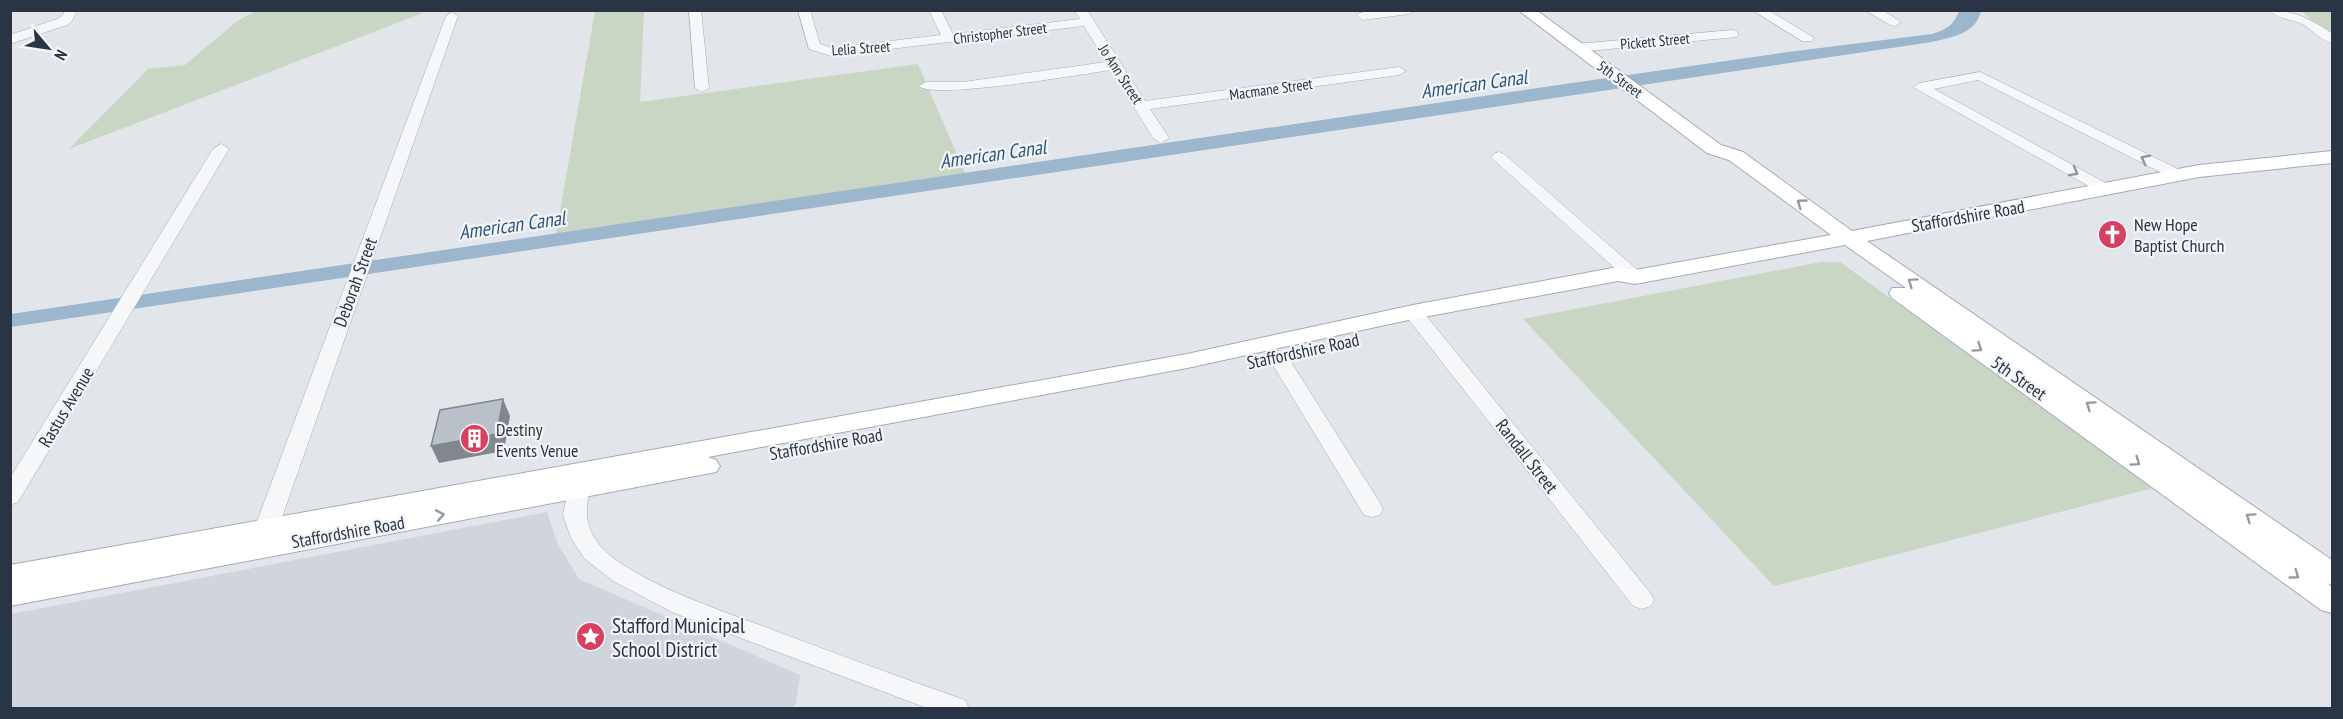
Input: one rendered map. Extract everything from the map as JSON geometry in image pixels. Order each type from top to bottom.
[{"type":"main road","name":"5th Street","points":[[1525,10],[1714,149],[1736,156],[1767,188],[1838,240],[2180,480],[2332,574]]},
{"type":"main road","name":"Staffordshire Road","points":[[10,576],[59,576],[581,480],[1187,361],[1418,319],[1631,286],[1635,277],[2107,190],[2176,174],[2332,158]]},
{"type":"main road","name":"Staffordshire Road","points":[[2302,162],[2332,165]]},
{"type":"main road","name":"Staffordshire Road","points":[[581,480],[1184,377],[1278,357],[1418,319]]},
{"type":"main road","name":"5th Street","points":[[2180,480],[2332,602]]},
{"type":"main road","name":"Staffordshire Road","points":[[10,595],[59,576]]},
{"type":"street","points":[[10,30],[63,10]]},
{"type":"street","points":[[10,40],[62,22],[68,18],[71,10]]},
{"type":"street","points":[[695,10],[702,88]]},
{"type":"street","name":"Lelia Street","points":[[804,10],[812,43],[822,50],[841,52],[911,44]]},
{"type":"street","points":[[935,10],[948,39]]},
{"type":"street","points":[[1363,16],[1409,10]]},
{"type":"street","points":[[1758,10],[1807,38]]},
{"type":"street","points":[[1871,10],[1895,22]]},
{"type":"street","points":[[2275,10],[2288,17],[2306,21],[2332,39]]},
{"type":"street","points":[[2290,10],[2305,16],[2308,19],[2306,21]]},
{"type":"street","name":"Deborah Street","points":[[262,539],[452,16]]},
{"type":"street","name":"Christopher Street","points":[[911,44],[1084,16]]},
{"type":"street","name":"Jo Ann Street","points":[[1084,16],[1161,138]]},
{"type":"street","name":"Pickett Street","points":[[1577,48],[1732,34]]},
{"type":"street","points":[[926,86],[963,86],[1116,65]]},
{"type":"street","name":"Macmane Street","points":[[1142,106],[1399,71]]},
{"type":"street","points":[[2107,190],[1920,87],[1980,76],[2176,174]]},
{"type":"street","name":"Rastus Avenue","points":[[10,497],[221,149]]},
{"type":"street","points":[[1499,157],[1635,277]]},
{"type":"street","name":"Randall Street","points":[[1418,319],[1642,600]]},
{"type":"street","points":[[1278,357],[1372,509]]},
{"type":"street","points":[[581,480],[574,515],[583,538],[592,552],[621,575],[684,606],[846,669],[956,708]]},
{"type":"shaded area","points":[[547,512],[558,544],[579,579],[800,675],[796,704],[792,708],[11,708],[11,614]]},
{"type":"green space","points":[[255,11],[413,11],[423,13],[69,149],[148,69],[185,65],[236,22]]},
{"type":"green space","points":[[595,11],[644,11],[640,102],[918,64],[965,173],[556,234]]},
{"type":"green space","points":[[2302,11],[2332,11],[2332,42]]},
{"type":"green space","points":[[1821,262],[1840,262],[2153,488],[1774,586],[1523,319]]},
{"type":"water","name":"American Canal","points":[[1959,11],[1981,11],[1969,30],[1932,42],[11,327],[11,314],[1565,84],[1932,34],[1949,26]]},
{"type":"building","points":[[503,399],[497,434],[431,446],[440,410]]},
{"type":"place","name":"New Hope Baptist Church","points":[[2113,234]]},
{"type":"place","name":"Destiny Events Venue","points":[[475,439]]},
{"type":"place","name":"Stafford Municipal School District","points":[[591,637]]}]
